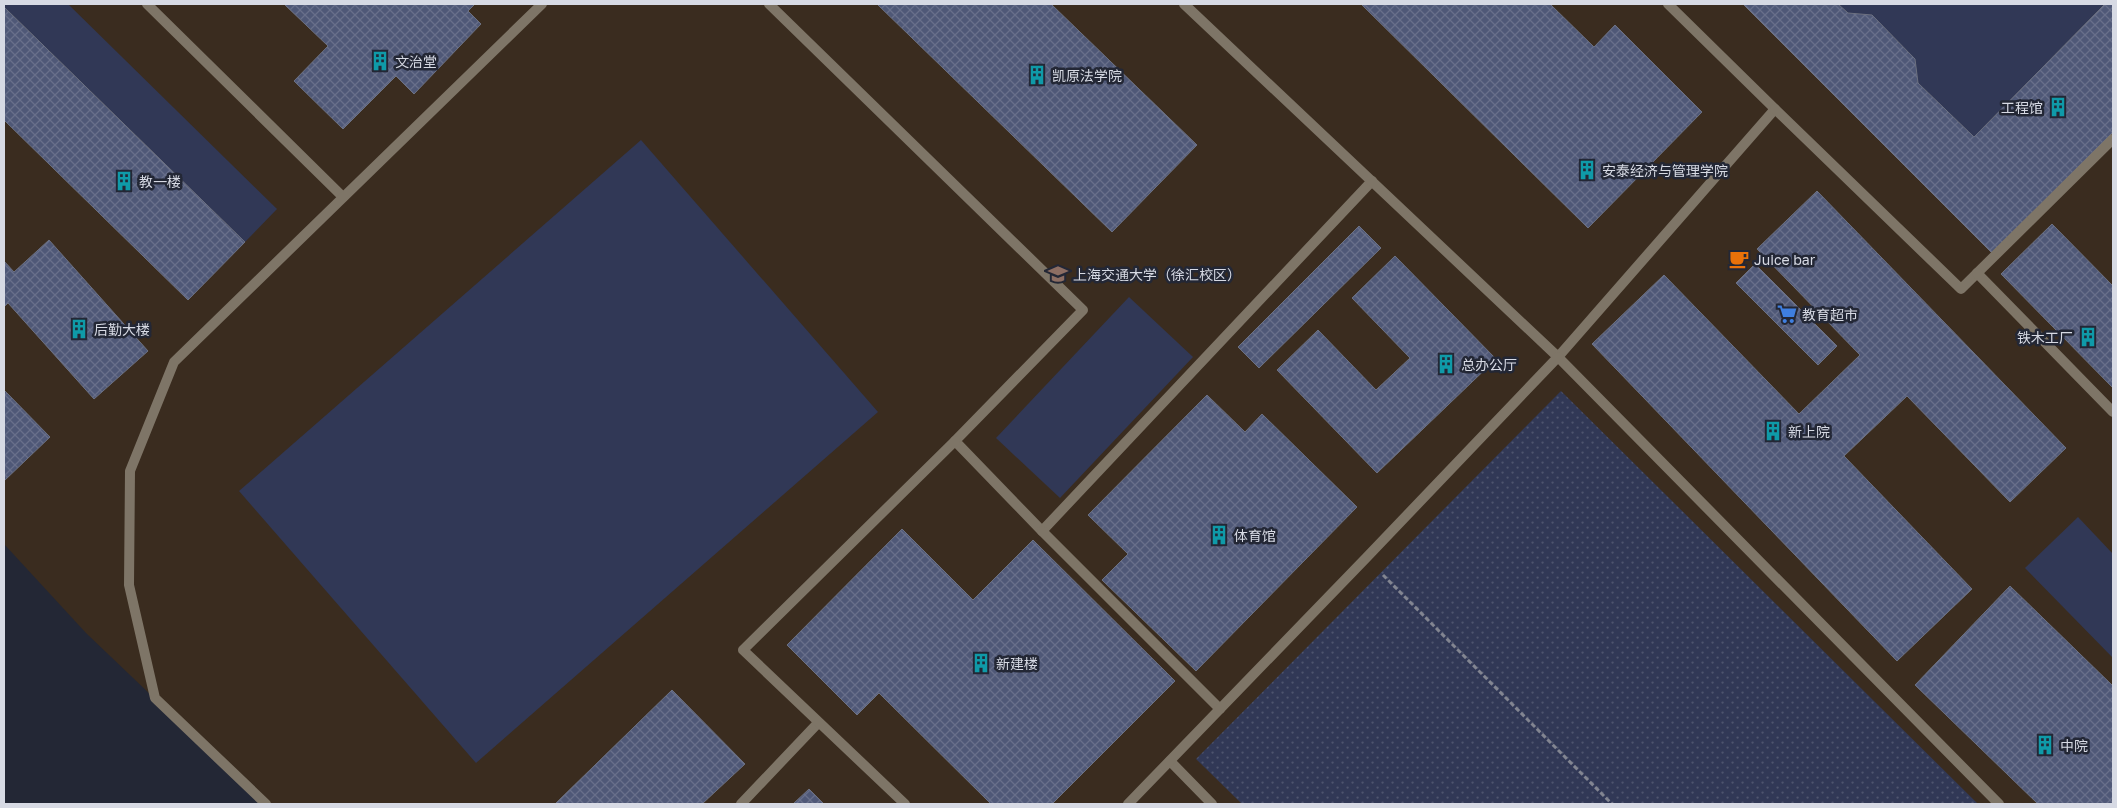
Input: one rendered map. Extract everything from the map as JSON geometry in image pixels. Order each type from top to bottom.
[{"type":"lane","points":[[147,4],[343,197]]},
{"type":"lane","points":[[266,804],[156,698],[129,585],[130,471],[174,362],[542,4]]},
{"type":"lane","points":[[769,4],[1083,310],[955,441],[743,650],[905,804]]},
{"type":"lane","points":[[1184,4],[1558,356],[1999,804]]},
{"type":"lane","points":[[1668,4],[1960,289],[2113,139]]},
{"type":"lane","points":[[1128,804],[1558,356],[1775,110]]},
{"type":"lane","points":[[1042,531],[1372,181]]},
{"type":"lane","points":[[1977,273],[2113,412]]},
{"type":"lane","points":[[955,441],[1220,709]]},
{"type":"lane","points":[[741,804],[818,723]]},
{"type":"lane","points":[[1170,761],[1212,804]]},
{"type":"path","points":[[1366,558],[1612,804]]},
{"type":"shaded area","name":"上海交通大学（徐汇校区）","points":[[4,4],[2113,4],[2113,804],[265,804],[86,633],[4,544]]},
{"type":"shaded area","points":[[4,4],[68,4],[277,209],[245,242],[4,7]]},
{"type":"shaded area","points":[[1838,4],[2105,4],[1974,137],[1918,83],[1915,59],[1872,15],[1848,13]]},
{"type":"shaded area","points":[[641,140],[878,412],[476,763],[239,491]]},
{"type":"shaded area","points":[[1129,297],[1193,357],[1060,498],[996,438]]},
{"type":"shaded area","points":[[1561,391],[1978,804],[1242,804],[1196,759]]},
{"type":"shaded area","points":[[2078,517],[2113,554],[2113,658],[2025,568]]},
{"type":"building","name":"文治堂","points":[[284,4],[475,4],[468,11],[481,24],[414,94],[396,76],[343,129],[294,81],[328,46]]},
{"type":"building","name":"凯原法学院","points":[[877,4],[1051,4],[1197,145],[1112,232]]},
{"type":"building","name":"安泰经济与管理学院","points":[[1361,4],[1550,4],[1594,47],[1615,25],[1702,112],[1588,228]]},
{"type":"building","name":"工程馆","points":[[1743,4],[1838,4],[1848,13],[1872,15],[1915,59],[1918,83],[1974,137],[2105,4],[2113,4],[2113,132],[1992,253]]},
{"type":"building","name":"教一楼","points":[[4,7],[245,242],[188,300],[4,120]]},
{"type":"building","name":"新上院","points":[[1817,191],[2066,448],[2010,502],[1907,396],[1844,456],[1972,589],[1897,661],[1592,344],[1664,275],[1799,414],[1860,355],[1757,249]]},
{"type":"building","name":"铁木工厂","points":[[2052,224],[2113,286],[2113,388],[2001,274]]},
{"type":"building","points":[[1359,226],[1381,248],[1259,368],[1238,347]]},
{"type":"building","name":"后勤大楼","points":[[49,240],[148,351],[94,399],[8,303],[4,307],[4,261],[14,272]]},
{"type":"building","name":"总办公厅","points":[[1395,256],[1496,359],[1377,473],[1277,370],[1318,330],[1376,390],[1410,358],[1352,298]]},
{"type":"building","name":"教育超市","points":[[1755,264],[1837,346],[1818,365],[1736,283]]},
{"type":"building","points":[[4,390],[50,437],[4,481]]},
{"type":"building","name":"体育馆","points":[[1207,395],[1245,432],[1262,414],[1357,507],[1196,671],[1102,580],[1128,554],[1088,515]]},
{"type":"building","name":"新建楼","points":[[902,529],[973,600],[1033,540],[1175,681],[1052,804],[991,804],[879,693],[857,715],[787,645]]},
{"type":"building","name":"中院","points":[[2010,586],[2113,686],[2113,804],[2038,804],[1915,685]]},
{"type":"building","points":[[672,690],[745,764],[702,804],[555,804]]},
{"type":"building","points":[[809,789],[824,804],[793,804]]},
{"type":"place","name":"文治堂","points":[[380,61]]},
{"type":"place","name":"凯原法学院","points":[[1037,75]]},
{"type":"place","name":"工程馆","points":[[2058,107]]},
{"type":"place","name":"安泰经济与管理学院","points":[[1587,170]]},
{"type":"place","name":"教一楼","points":[[124,181]]},
{"type":"place","name":"Juice bar","points":[[1739,259]]},
{"type":"place","name":"上海交通大学（徐汇校区）","points":[[1058,274]]},
{"type":"place","name":"教育超市","points":[[1787,314]]},
{"type":"place","name":"后勤大楼","points":[[79,329]]},
{"type":"place","name":"铁木工厂","points":[[2088,337]]},
{"type":"place","name":"总办公厅","points":[[1446,364]]},
{"type":"place","name":"新上院","points":[[1773,431]]},
{"type":"place","name":"体育馆","points":[[1219,535]]},
{"type":"place","name":"新建楼","points":[[981,663]]},
{"type":"place","name":"中院","points":[[2045,745]]}]
